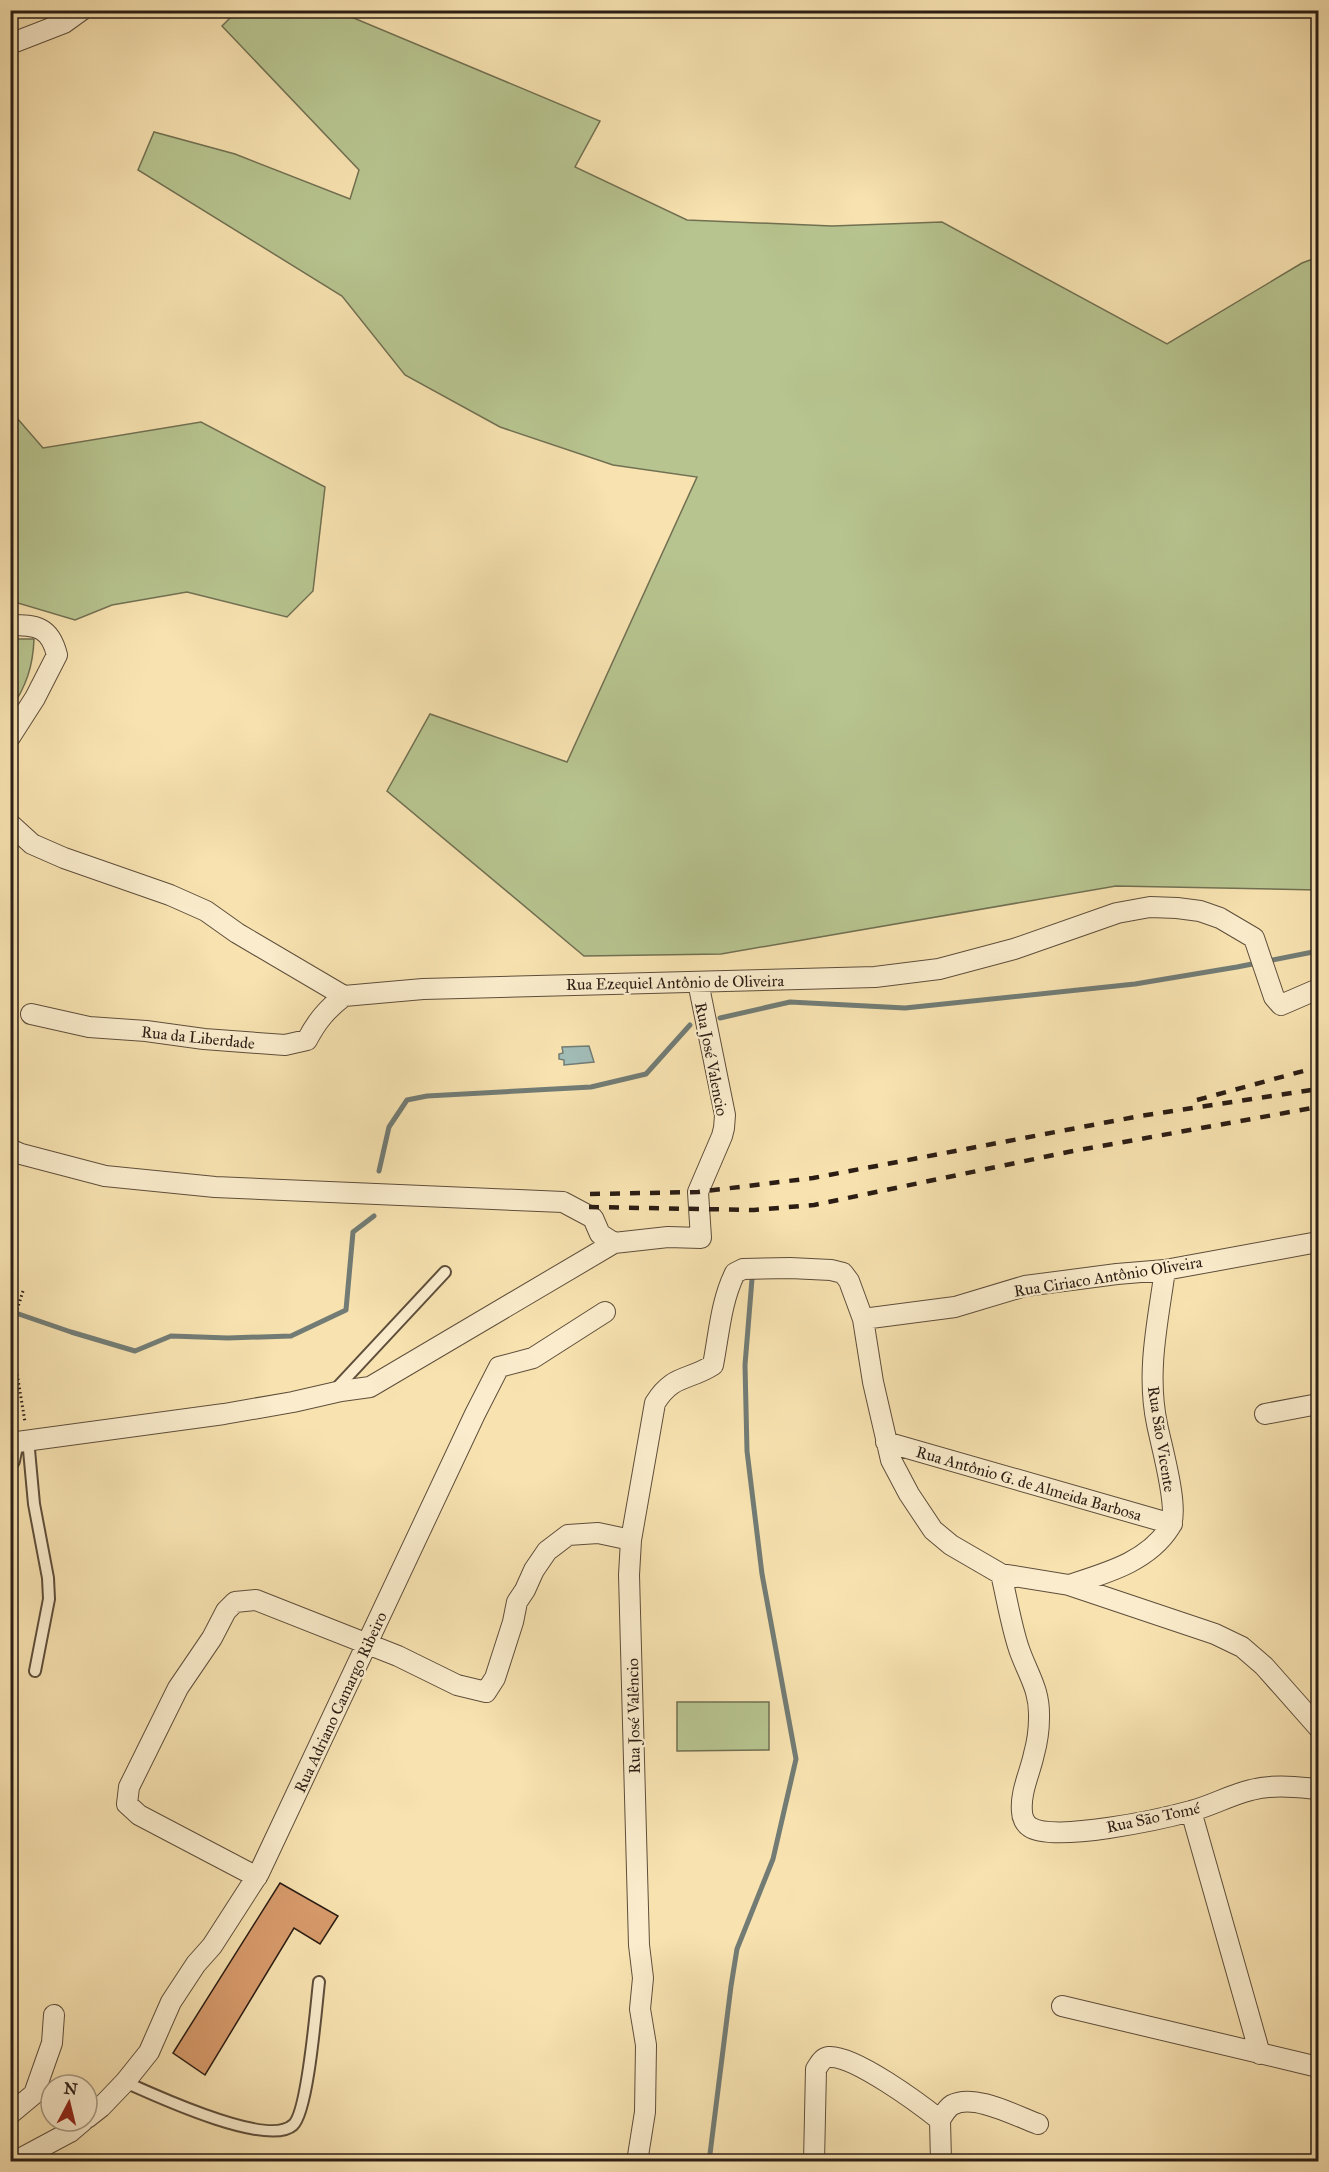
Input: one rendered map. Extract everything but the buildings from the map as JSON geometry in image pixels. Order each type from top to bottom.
[{"type":"street","points":[[10,44],[63,23],[82,10]]},
{"type":"street","points":[[10,625],[25,625],[45,630],[54,641],[57,655],[35,698],[10,737]]},
{"type":"street","points":[[10,824],[32,844],[43,849],[170,895],[206,911],[247,939],[344,996]]},
{"type":"street","name":"Rua Ezequiel Antônio de Oliveira","points":[[344,996],[434,989],[875,977],[939,969],[1014,949],[1117,913],[1150,907],[1188,910],[1220,918],[1254,939],[1274,997],[1281,1005],[1318,989]]},
{"type":"street","name":"Rua José Valencio","points":[[614,1243],[668,1238],[701,1238],[698,1192],[724,1128],[724,1115],[698,982]]},
{"type":"street","name":"Rua da Liberdade","points":[[31,1014],[89,1027],[285,1045],[307,1040],[326,1009],[344,996]]},
{"type":"street","points":[[10,1149],[21,1154],[105,1176],[204,1186],[563,1202],[593,1218],[600,1234],[614,1243],[370,1387],[224,1414],[19,1441]]},
{"type":"street","name":"Rua Ciriaco Antônio Oliveira","points":[[863,1319],[955,1307],[1025,1286],[1165,1270],[1318,1242]]},
{"type":"street","name":"Rua José Valêncio","points":[[637,2162],[645,2112],[646,2045],[640,2009],[643,1978],[639,1946],[629,1575],[631,1540],[655,1403],[664,1390],[675,1382],[713,1365],[724,1305],[735,1272],[743,1269],[831,1270],[843,1273],[849,1281],[863,1319]]},
{"type":"street","name":"Rua São Vicente","points":[[1165,1270],[1154,1336],[1152,1379],[1155,1417],[1172,1491],[1172,1524]]},
{"type":"street","name":"Rua Adriano Camargo Ribeiro","points":[[99,2109],[125,2082],[149,2052],[171,2002],[196,1964],[212,1946],[256,1876],[475,1413],[499,1367],[533,1358],[605,1312]]},
{"type":"street","points":[[863,1319],[868,1361],[891,1460],[909,1494],[933,1530],[951,1545],[1001,1574],[1069,1585],[1215,1634],[1242,1647],[1264,1666],[1318,1727]]},
{"type":"street","points":[[1265,1414],[1318,1404]]},
{"type":"street","name":"Rua Antônio G. de Almeida Barbosa","points":[[886,1442],[1172,1524]]},
{"type":"street","points":[[1069,1585],[1134,1561],[1158,1542],[1172,1524]]},
{"type":"street","points":[[256,1876],[139,1815],[127,1804],[129,1787],[178,1688],[212,1638],[226,1611],[235,1602],[256,1600],[398,1656],[457,1684],[486,1692],[495,1678],[517,1602],[547,1551],[568,1535],[574,1534],[598,1533],[631,1540]]},
{"type":"street","name":"Rua São Tomé","points":[[1001,1574],[1019,1648],[1035,1685],[1039,1703],[1035,1753],[1025,1787],[1022,1812],[1024,1821],[1030,1827],[1056,1833],[1117,1828],[1191,1811],[1251,1790],[1275,1786],[1318,1789]]},
{"type":"street","points":[[1191,1811],[1260,2054]]},
{"type":"street","points":[[1062,2006],[1318,2067]]},
{"type":"street","points":[[10,2114],[34,2094],[52,2043],[54,2015]]},
{"type":"street","points":[[814,2162],[816,2069],[822,2060],[828,2057],[849,2061],[864,2069],[915,2100],[940,2120]]},
{"type":"street","points":[[941,2162],[940,2120],[951,2105],[966,2102],[985,2104],[1038,2124]]},
{"type":"street","name":"Rua Adriano Camargo Ribeiro","points":[[14,2162],[68,2133]]},
{"type":"lane","points":[[331,1393],[445,1272]]},
{"type":"lane","points":[[10,1468],[19,1441]]},
{"type":"lane","points":[[19,1441],[48,1578],[47,1618],[35,1671]]},
{"type":"lane","points":[[125,2082],[191,2111],[252,2128],[278,2132],[293,2126],[300,2115],[304,2096],[319,1982]]},
{"type":"path","points":[[19,1441],[11,1337],[23,1291]]},
{"type":"green space","points":[[237,11],[337,11],[600,121],[575,167],[687,220],[832,226],[942,222],[1167,344],[1302,263],[1318,257],[1318,890],[1116,886],[721,954],[584,956],[387,791],[430,714],[567,762],[697,477],[613,465],[500,427],[405,375],[342,296],[138,170],[154,132],[235,154],[350,199],[359,170],[222,26]]},
{"type":"green space","points":[[10,410],[43,448],[201,422],[325,487],[313,591],[287,617],[187,592],[112,605],[75,620],[11,601]]},
{"type":"green space","points":[[11,639],[34,639],[28,676],[11,709]]},
{"type":"green space","points":[[677,1702],[769,1702],[769,1750],[677,1751]]},
{"type":"water","points":[[589,1046],[594,1062],[564,1065],[564,1060],[559,1059],[559,1054],[563,1053],[562,1047]]},
{"type":"waterway","points":[[720,1018],[790,1002],[905,1008],[1135,984],[1318,951]]},
{"type":"waterway","points":[[379,1171],[389,1127],[407,1100],[427,1096],[591,1087],[646,1074],[690,1025]]},
{"type":"waterway","points":[[10,1311],[135,1351],[171,1336],[228,1338],[291,1336],[346,1310],[353,1232],[374,1216]]},
{"type":"waterway","points":[[709,2162],[737,1949],[773,1859],[796,1759],[762,1574],[747,1451],[745,1365],[752,1279]]},
{"type":"railway","points":[[1197,1100],[1318,1067]]},
{"type":"railway","points":[[590,1194],[698,1192],[813,1178],[1140,1116],[1318,1089]]},
{"type":"railway","points":[[589,1207],[754,1210],[814,1205],[1068,1152],[1318,1107]]}]
